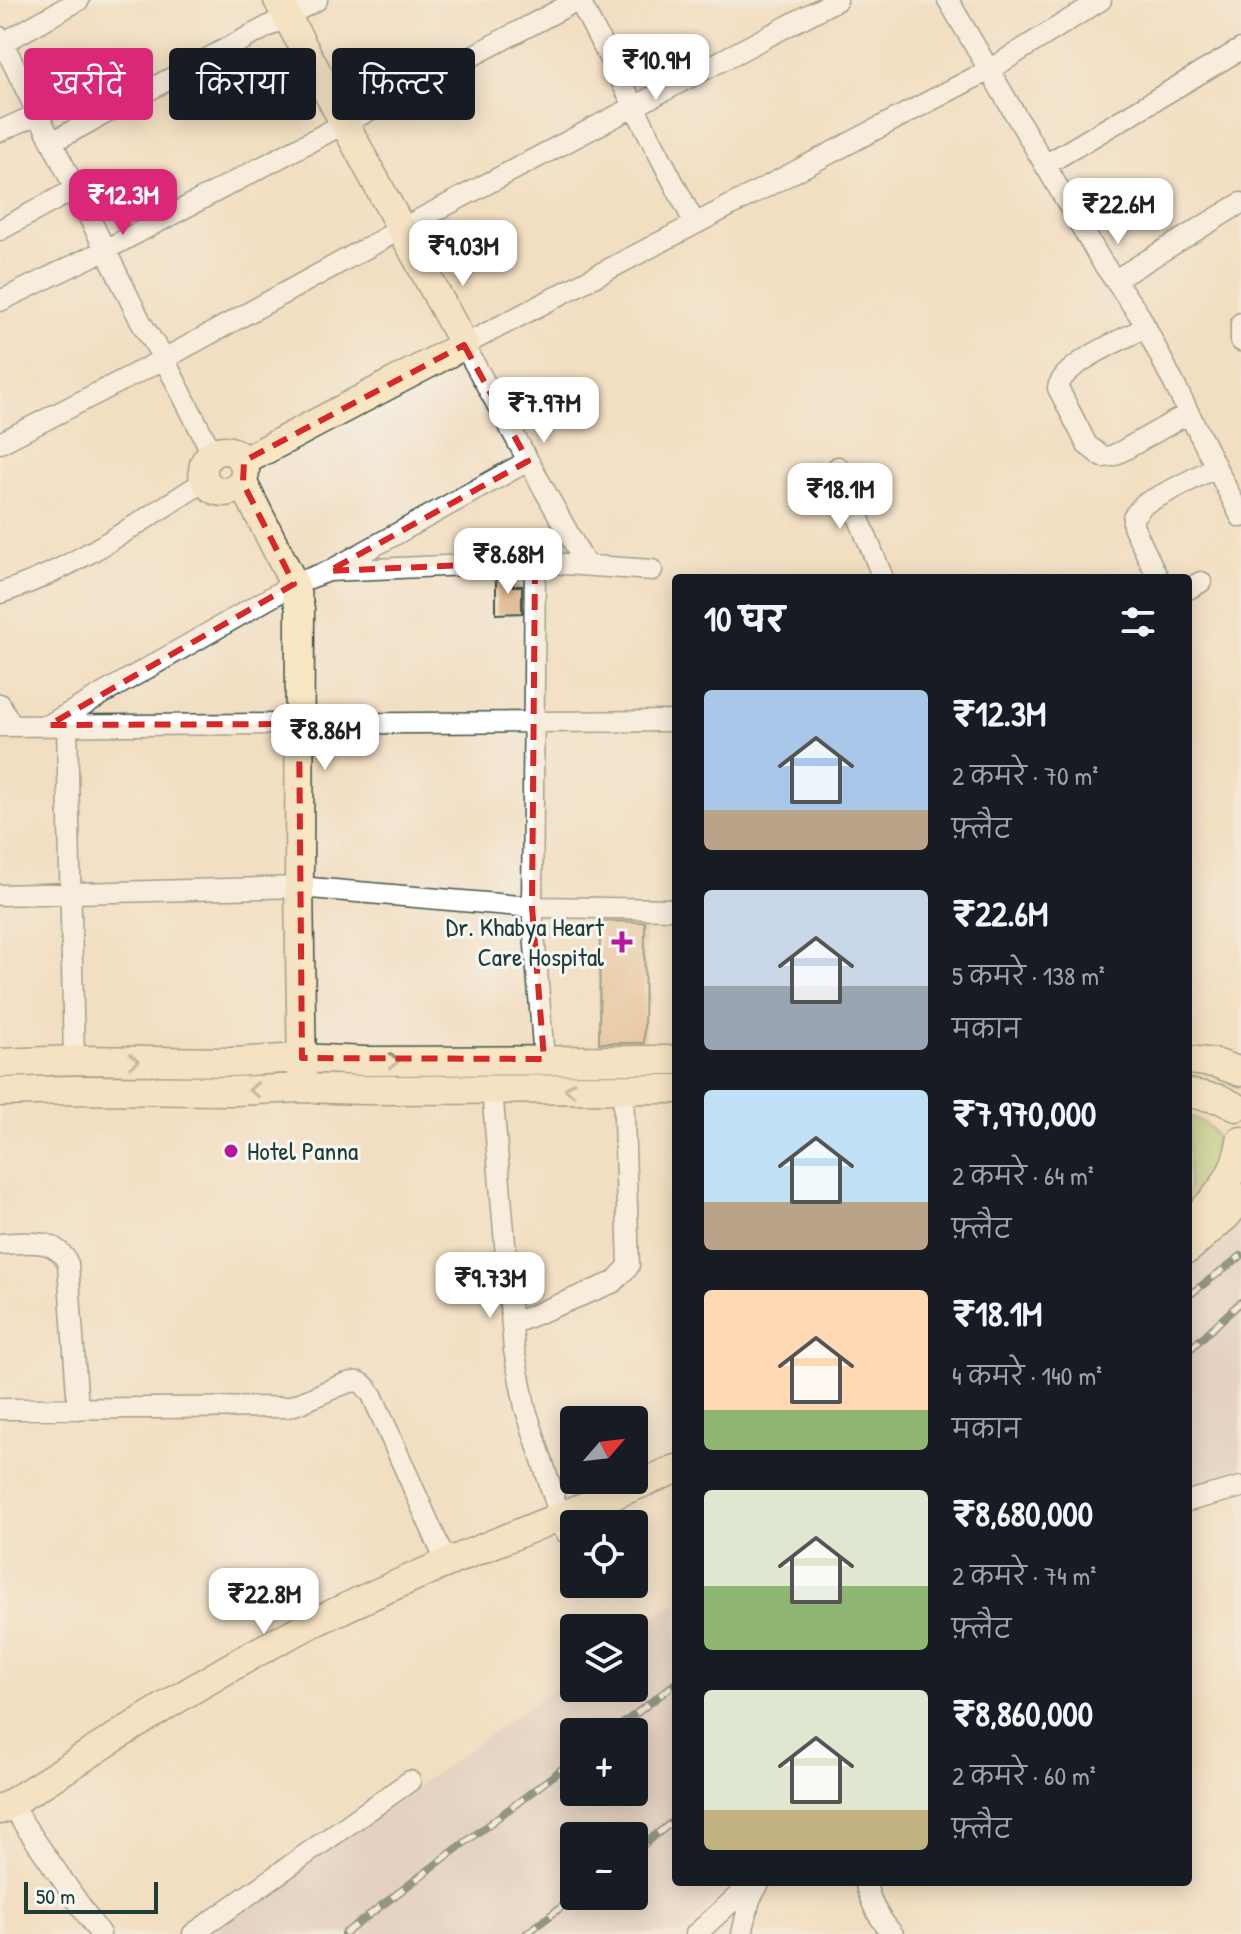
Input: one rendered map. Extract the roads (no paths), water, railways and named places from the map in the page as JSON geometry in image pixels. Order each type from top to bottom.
[{"type":"main road","points":[[208,467],[216,491],[237,488],[243,472],[464,345],[282,8]]},
{"type":"main road","points":[[243,472],[294,584],[300,609],[302,1088]]},
{"type":"main road","points":[[0,1063],[74,1060],[233,1062],[302,1058],[365,1061],[672,1060]]},
{"type":"main road","points":[[1192,1060],[1215,1063],[1241,1072]]},
{"type":"main road","points":[[1239,1113],[1237,1089],[1241,1079]]},
{"type":"main road","points":[[0,1092],[302,1088],[672,1089]]},
{"type":"main road","points":[[1192,1094],[1220,1099],[1239,1113]]},
{"type":"main road","points":[[1192,1221],[1215,1201],[1223,1189],[1241,1141]]},
{"type":"main road","points":[[1192,1246],[1226,1216],[1241,1198]]},
{"type":"main road","points":[[600,1510],[672,1471]]},
{"type":"main road","points":[[613,1510],[672,1488]]},
{"type":"main road","points":[[7,1816],[251,1655],[447,1564],[560,1529]]},
{"type":"main road","points":[[7,1816],[256,1670],[315,1639],[560,1531]]},
{"type":"street","points":[[24,88],[4,52],[79,0]]},
{"type":"street","points":[[52,142],[282,8],[317,0]]},
{"type":"street","points":[[0,301],[105,250],[578,0],[695,224]]},
{"type":"street","points":[[0,443],[164,359],[401,229],[837,0]]},
{"type":"street","points":[[948,0],[1045,165],[1146,327],[1241,517]]},
{"type":"street","points":[[586,565],[464,345],[989,70],[1101,0]]},
{"type":"street","points":[[1045,165],[1241,49]]},
{"type":"street","points":[[0,131],[25,120]]},
{"type":"street","points":[[0,593],[25,585],[85,554],[208,467],[164,359],[142,324],[41,120]]},
{"type":"street","points":[[0,230],[75,189]]},
{"type":"street","points":[[1115,280],[1241,203]]},
{"type":"street","points":[[1241,323],[1241,341]]},
{"type":"street","points":[[1146,327],[1071,368],[1059,380],[1058,388],[1087,445],[1103,457],[1124,450],[1189,413]]},
{"type":"street","points":[[58,724],[294,584],[329,571],[528,461]]},
{"type":"street","points":[[838,467],[881,574]]},
{"type":"street","points":[[1156,574],[1133,526],[1133,517],[1144,504],[1216,467]]},
{"type":"street","points":[[329,571],[535,562],[652,570]]},
{"type":"street","points":[[535,562],[532,907],[544,1059]]},
{"type":"street","points":[[0,704],[6,726],[672,721]]},
{"type":"street","points":[[58,724],[72,893],[74,1060]]},
{"type":"street","points":[[0,895],[299,887],[532,907],[672,909]]},
{"type":"street","points":[[512,1324],[614,1282],[629,1266],[623,1089]]},
{"type":"street","points":[[492,1090],[514,1350],[525,1407],[565,1510]]},
{"type":"street","points":[[0,1244],[51,1244],[64,1254],[68,1264],[78,1409]]},
{"type":"street","points":[[0,1409],[287,1407],[300,1405],[342,1384],[358,1382],[372,1395],[447,1564]]},
{"type":"street","points":[[1192,1500],[1241,1487]]},
{"type":"street","points":[[193,1934],[410,1781]]},
{"type":"street","points":[[7,1816],[100,1934]]},
{"type":"street","points":[[696,1934],[749,1886]]},
{"type":"street","points":[[742,1934],[750,1899],[758,1886]]},
{"type":"street","points":[[866,1886],[871,1903],[893,1934]]},
{"type":"railway","points":[[1192,1293],[1241,1256]]},
{"type":"railway","points":[[1192,1347],[1241,1302]]},
{"type":"railway","points":[[630,1718],[672,1686]]},
{"type":"railway","points":[[344,1934],[560,1771]]},
{"type":"railway","points":[[648,1841],[672,1822]]},
{"type":"railway","points":[[526,1934],[560,1908]]},
{"type":"place","name":"Dr. Khabya Heart Care Hospital","points":[[622,942]]},
{"type":"place","name":"Hotel Panna","points":[[231,1151]]}]
